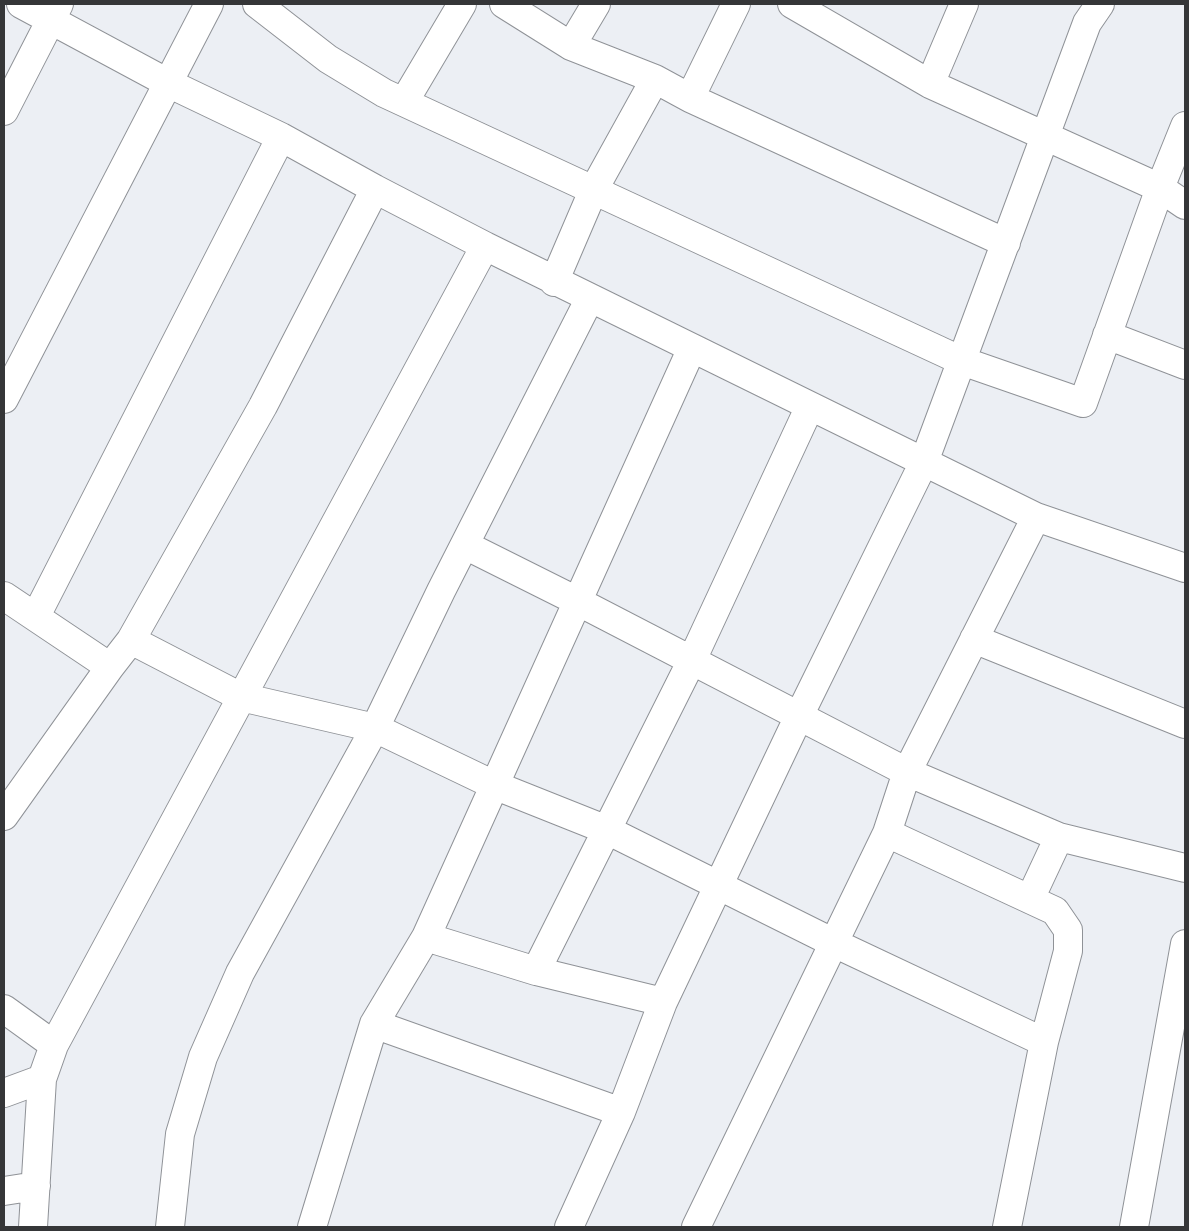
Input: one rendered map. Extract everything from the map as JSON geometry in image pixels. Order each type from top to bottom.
[{"type":"street","points":[[21,4],[55,12],[168,83],[281,137],[375,189],[554,282],[1036,517],[1185,568]]},
{"type":"street","points":[[4,398],[209,4]]},
{"type":"street","points":[[257,4],[328,59],[384,93],[962,361],[1083,403],[1160,188],[1185,126]]},
{"type":"street","points":[[404,102],[462,4]]},
{"type":"street","points":[[504,4],[571,46],[654,79],[690,98],[1006,243]]},
{"type":"street","points":[[571,46],[596,4]]},
{"type":"street","points":[[690,98],[736,4]]},
{"type":"street","points":[[792,4],[930,84],[1160,188],[1185,205]]},
{"type":"street","points":[[930,84],[964,4]]},
{"type":"street","points":[[569,1227],[621,1112],[663,1002],[798,716],[924,462],[1087,23],[1100,4]]},
{"type":"street","points":[[4,111],[55,12]]},
{"type":"street","points":[[554,282],[593,191],[654,79]]},
{"type":"street","points":[[36,616],[281,137]]},
{"type":"street","points":[[4,816],[131,640],[263,406],[375,189]]},
{"type":"street","points":[[33,1227],[42,1079],[54,1045],[485,246]]},
{"type":"street","points":[[170,1227],[180,1134],[203,1057],[240,973],[375,728],[590,298]]},
{"type":"street","points":[[1107,335],[1185,365]]},
{"type":"street","points":[[312,1227],[374,1024],[426,937],[692,348]]},
{"type":"street","points":[[536,971],[692,660],[810,406]]},
{"type":"street","points":[[696,1227],[887,833],[907,772],[1036,517]]},
{"type":"street","points":[[465,545],[578,600],[907,772],[1059,837],[1185,868]]},
{"type":"street","points":[[7,603],[36,616],[110,667]]},
{"type":"street","points":[[974,639],[1185,724]]},
{"type":"street","points":[[131,640],[241,697],[375,728],[494,785],[607,830],[719,884],[834,943],[1044,1042]]},
{"type":"street","points":[[887,833],[1055,911],[1068,930],[1068,951],[1044,1042],[1007,1227]]},
{"type":"street","points":[[1030,899],[1059,837]]},
{"type":"street","points":[[426,937],[536,971],[663,1002]]},
{"type":"street","points":[[1134,1227],[1175,1057],[1185,944]]},
{"type":"street","points":[[4,1009],[54,1045]]},
{"type":"street","points":[[374,1024],[621,1112]]},
{"type":"street","points":[[4,1094],[42,1079]]},
{"type":"street","points":[[4,1191],[36,1186]]}]
